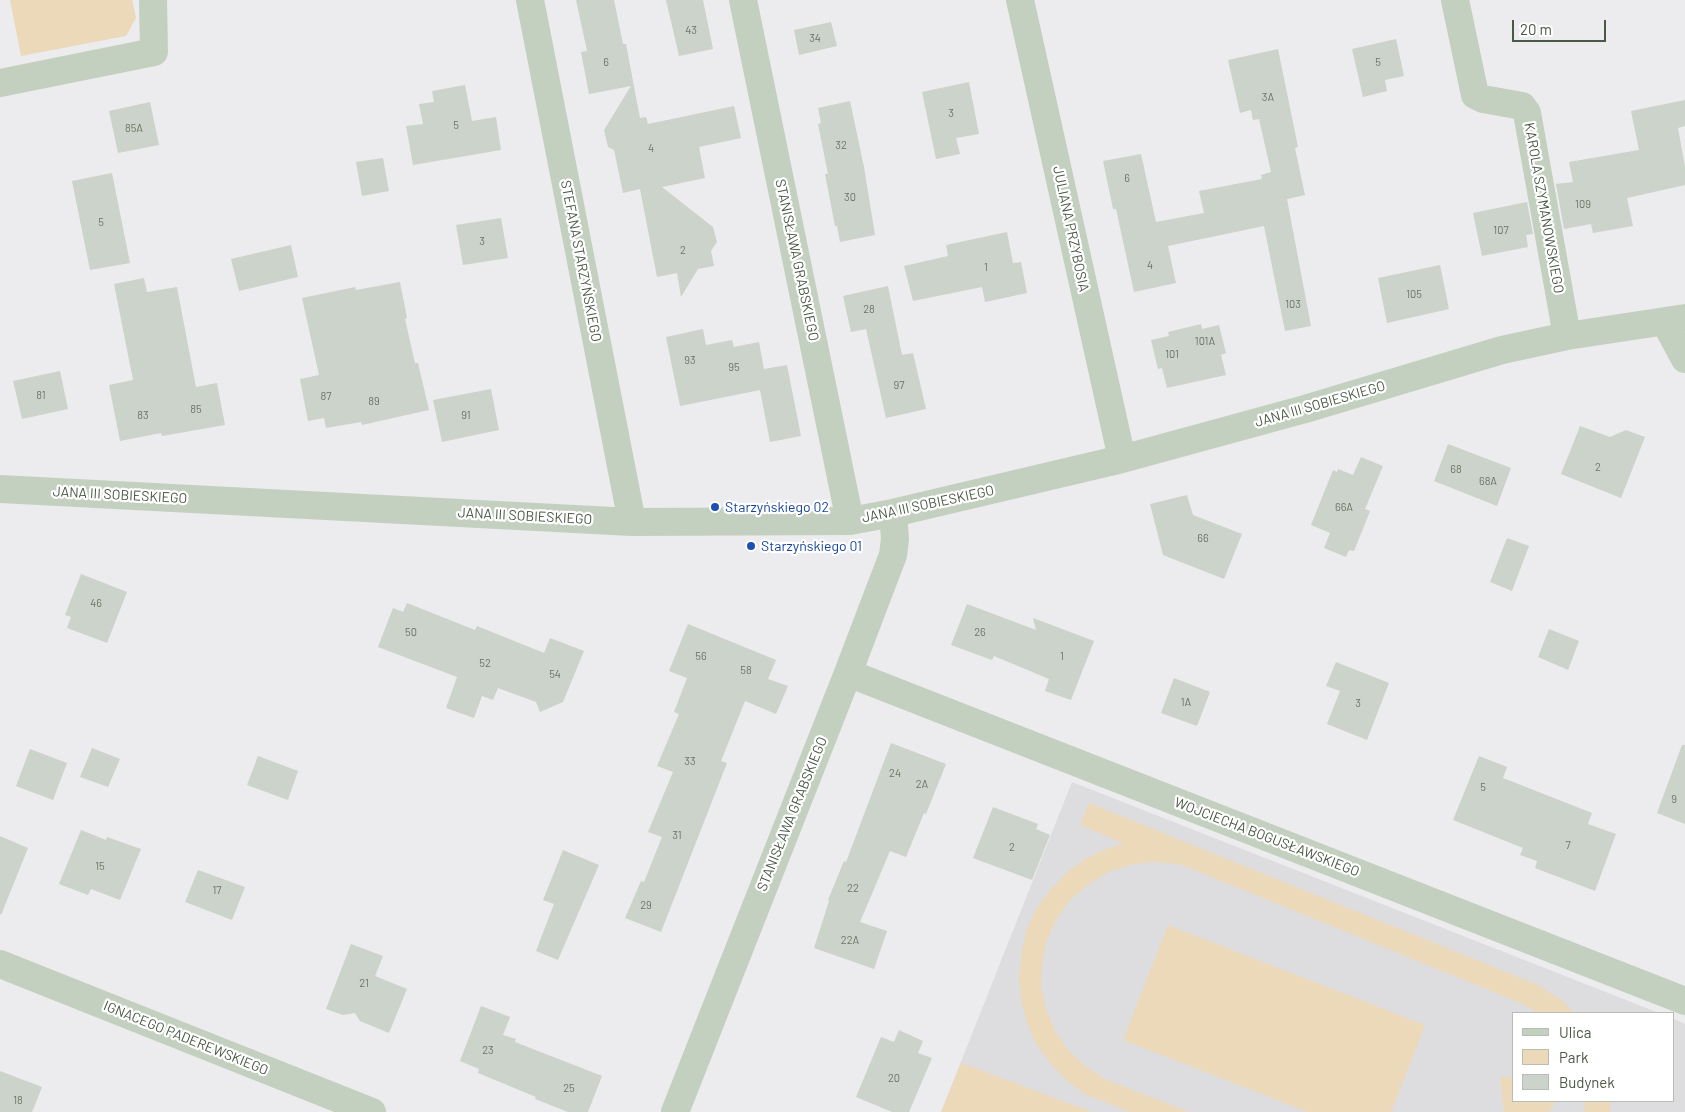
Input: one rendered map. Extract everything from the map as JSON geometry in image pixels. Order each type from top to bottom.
[{"type":"street","points":[[0,83],[154,52],[153,0]]},
{"type":"street","name":"STEFANA STARZYŃSKIEGO","points":[[530,0],[632,522]]},
{"type":"street","name":"STANISŁAWA GRABSKIEGO","points":[[743,0],[850,521]]},
{"type":"street","name":"JULIANA PRZYBOSIA","points":[[1020,0],[1122,459]]},
{"type":"street","name":"KAROLA SZYMANOWSKIEGO","points":[[1455,0],[1475,95],[1483,99],[1522,106],[1527,113],[1567,336]]},
{"type":"street","points":[[1675,320],[1685,359]]},
{"type":"street","name":"JANA III SOBIESKIEGO","points":[[0,489],[632,522],[850,521],[893,513],[1122,459],[1305,409],[1476,357],[1567,336],[1675,320]]},
{"type":"street","name":"STANISŁAWA GRABSKIEGO","points":[[675,1112],[893,555],[893,513]]},
{"type":"street","name":"WOJCIECHA BOGUSŁAWSKIEGO","points":[[848,673],[1685,1001]]},
{"type":"street","name":"IGNACEGO PADEREWSKIEGO","points":[[0,964],[372,1112]]},
{"type":"shaded area","points":[[1072,782],[1656,1012],[1512,1012],[1512,1102],[1675,1102],[1675,1019],[1685,1024],[1685,1112],[941,1112]]},
{"type":"green space","points":[[10,0],[132,0],[136,18],[126,36],[21,56]]},
{"type":"green space","points":[[1089,803],[1538,985],[1560,999],[1574,1012],[1536,1012],[1523,1004],[1182,865],[1158,862],[1134,864],[1111,871],[1090,883],[1071,899],[1057,918],[1047,940],[1042,963],[1041,986],[1046,1009],[1055,1031],[1068,1050],[1085,1066],[1105,1079],[1189,1112],[1130,1112],[1085,1094],[1066,1080],[1036,1044],[1027,1023],[1021,1000],[1019,977],[1021,954],[1026,931],[1036,909],[1066,873],[1085,859],[1123,843],[1080,825]]},
{"type":"green space","points":[[1168,925],[1425,1025],[1391,1112],[1308,1112],[1123,1040]]},
{"type":"green space","points":[[961,1063],[1092,1112],[941,1112]]},
{"type":"green space","points":[[1500,1076],[1512,1078],[1512,1102],[1555,1102],[1549,1112],[1504,1112]]},
{"type":"green space","points":[[1585,1102],[1610,1102],[1610,1112],[1584,1112]]},
{"type":"building","points":[[576,0],[614,0],[623,44],[626,44],[640,118],[646,117],[648,124],[734,106],[741,138],[699,147],[705,178],[662,187],[713,227],[717,242],[711,251],[714,266],[698,269],[681,297],[677,273],[657,277],[640,189],[623,193],[614,150],[608,147],[604,130],[631,86],[589,94],[581,52],[587,51]]},
{"type":"building","points":[[666,0],[703,0],[713,49],[679,56]]},
{"type":"building","points":[[831,22],[837,46],[799,55],[794,30]]},
{"type":"building","points":[[1396,39],[1404,76],[1385,80],[1387,91],[1363,97],[1352,49]]},
{"type":"building","points":[[1278,49],[1298,147],[1295,148],[1305,195],[1287,199],[1311,326],[1285,331],[1264,226],[1168,246],[1176,283],[1134,292],[1116,209],[1113,209],[1103,161],[1141,154],[1156,222],[1204,213],[1199,191],[1262,179],[1261,175],[1271,172],[1259,119],[1253,120],[1251,110],[1240,113],[1228,60]]},
{"type":"building","points":[[969,82],[979,134],[956,138],[960,154],[936,159],[922,92]]},
{"type":"building","points":[[465,85],[472,121],[496,117],[501,150],[413,165],[406,126],[423,124],[419,104],[434,102],[432,91]]},
{"type":"building","points":[[1685,100],[1685,126],[1678,128],[1685,167],[1685,185],[1627,198],[1633,226],[1593,233],[1591,224],[1564,229],[1556,184],[1573,182],[1569,162],[1639,150],[1631,111]]},
{"type":"building","points":[[850,101],[864,167],[875,235],[840,242],[825,174],[828,174],[818,124],[821,123],[818,108]]},
{"type":"building","points":[[150,102],[159,145],[118,153],[109,111]]},
{"type":"building","points":[[383,158],[389,191],[362,196],[356,162]]},
{"type":"building","points":[[112,173],[130,263],[90,270],[72,181]]},
{"type":"building","points":[[1527,202],[1533,234],[1526,235],[1528,247],[1482,256],[1473,213]]},
{"type":"building","points":[[501,218],[508,258],[463,265],[456,225]]},
{"type":"building","points":[[1007,232],[1013,263],[1021,262],[1027,293],[985,302],[982,287],[913,301],[904,266],[948,256],[946,245]]},
{"type":"building","points":[[291,245],[298,277],[239,291],[231,259]]},
{"type":"building","points":[[1440,265],[1449,309],[1387,323],[1378,278]]},
{"type":"building","points":[[144,278],[147,292],[177,287],[196,387],[217,383],[225,425],[162,436],[161,433],[120,441],[109,385],[133,380],[114,284]]},
{"type":"building","points":[[400,282],[407,318],[405,319],[415,363],[418,363],[429,410],[362,425],[361,422],[326,428],[324,418],[308,421],[300,379],[319,375],[302,298],[355,287],[356,290]]},
{"type":"building","points":[[888,286],[902,355],[913,353],[926,409],[886,418],[866,329],[851,332],[843,296]]},
{"type":"building","points":[[1201,324],[1202,329],[1219,325],[1226,353],[1221,355],[1226,375],[1167,388],[1162,368],[1158,369],[1151,340],[1169,336],[1168,332]]},
{"type":"building","points":[[703,329],[706,345],[732,340],[734,347],[759,342],[764,369],[787,365],[801,436],[770,442],[760,390],[680,406],[666,337]]},
{"type":"building","points":[[60,371],[68,409],[22,419],[13,381]]},
{"type":"building","points":[[491,389],[499,430],[442,442],[433,400]]},
{"type":"building","points":[[1580,426],[1610,437],[1626,430],[1645,437],[1621,498],[1561,474]]},
{"type":"building","points":[[1448,444],[1511,468],[1497,506],[1434,481]]},
{"type":"building","points":[[1361,457],[1383,466],[1365,509],[1370,511],[1354,551],[1349,550],[1346,557],[1324,548],[1330,533],[1311,525],[1333,470],[1337,472],[1338,469],[1353,475]]},
{"type":"building","points":[[1187,495],[1193,515],[1242,534],[1224,579],[1163,555],[1150,504]]},
{"type":"building","points":[[1507,538],[1529,546],[1512,591],[1490,582]]},
{"type":"building","points":[[81,574],[127,592],[107,643],[67,628],[71,617],[65,615]]},
{"type":"building","points":[[407,603],[475,630],[477,626],[544,653],[550,638],[584,651],[563,702],[540,712],[536,702],[498,688],[493,700],[482,696],[474,718],[446,708],[457,677],[378,647],[393,608],[403,612]]},
{"type":"building","points":[[967,604],[1036,630],[1033,618],[1094,641],[1071,700],[1045,691],[1049,679],[994,656],[992,660],[951,645]]},
{"type":"building","points":[[688,624],[776,660],[768,679],[788,686],[776,714],[745,701],[721,761],[727,763],[661,932],[625,918],[641,881],[644,882],[662,837],[648,832],[673,772],[657,766],[679,714],[674,712],[687,678],[669,671]]},
{"type":"building","points":[[1549,629],[1579,641],[1568,670],[1538,657]]},
{"type":"building","points":[[1336,662],[1389,683],[1367,740],[1327,724],[1340,691],[1326,686]]},
{"type":"building","points":[[1174,678],[1210,692],[1197,726],[1161,713]]},
{"type":"building","points":[[891,743],[946,764],[906,857],[890,851],[860,922],[887,931],[874,969],[814,948],[828,900],[844,861],[846,862]]},
{"type":"building","points":[[1682,745],[1685,745],[1685,824],[1657,813]]},
{"type":"building","points":[[92,748],[120,759],[108,787],[80,777]]},
{"type":"building","points":[[30,749],[67,763],[53,800],[16,786]]},
{"type":"building","points":[[258,756],[298,771],[288,800],[247,785]]},
{"type":"building","points":[[1479,756],[1507,767],[1503,778],[1592,813],[1588,824],[1616,834],[1595,891],[1535,868],[1537,861],[1520,855],[1523,848],[1453,820]]},
{"type":"building","points":[[993,807],[1038,824],[1036,829],[1050,835],[1032,880],[973,858]]},
{"type":"building","points":[[81,830],[106,840],[107,837],[141,849],[120,900],[91,889],[88,895],[59,884]]},
{"type":"building","points":[[0,836],[28,848],[1,915],[0,914]]},
{"type":"building","points":[[563,850],[599,865],[558,960],[536,951],[554,904],[543,900]]},
{"type":"building","points":[[198,870],[245,887],[232,920],[185,902]]},
{"type":"building","points":[[351,944],[383,956],[375,976],[407,989],[389,1033],[360,1021],[355,1013],[343,1015],[326,1009]]},
{"type":"building","points":[[481,1006],[510,1017],[503,1035],[516,1039],[515,1042],[602,1076],[588,1112],[568,1112],[535,1099],[536,1097],[478,1073],[479,1069],[460,1061]]},
{"type":"building","points":[[899,1030],[923,1041],[918,1053],[932,1058],[909,1112],[892,1112],[856,1097],[881,1037],[894,1042]]},
{"type":"building","points":[[0,1071],[42,1087],[32,1112],[0,1112]]},
{"type":"place","name":"Starzyńskiego 02","points":[[715,507]]},
{"type":"place","name":"Starzyńskiego 01","points":[[751,546]]}]
